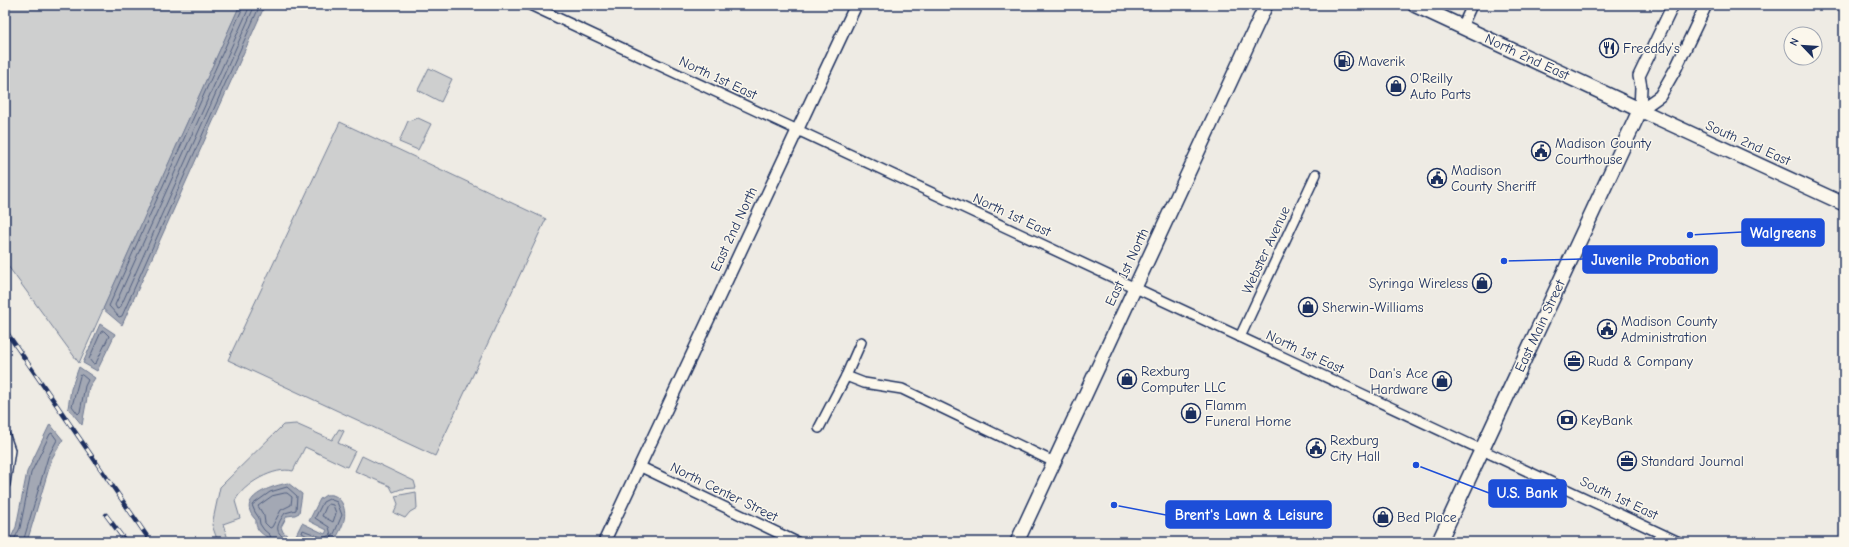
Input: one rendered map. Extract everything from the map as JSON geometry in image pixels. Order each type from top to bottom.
[{"type":"main road","name":"East 1st North","points":[[1017,542],[1266,5]]},
{"type":"main road","name":"North 2nd East","points":[[1415,5],[1640,110]]},
{"type":"main road","name":"South 2nd East","points":[[1640,110],[1844,204]]},
{"type":"main road","name":"East Main Street","points":[[1439,542],[1640,110]]},
{"type":"street","name":"North 1st East","points":[[530,5],[797,131],[1482,449]]},
{"type":"street","name":"East 2nd North","points":[[604,542],[856,5]]},
{"type":"street","points":[[1462,27],[1472,5]]},
{"type":"street","name":"East Main Street","points":[[1640,110],[1641,87],[1639,76],[1673,5]]},
{"type":"street","points":[[1640,110],[1660,96],[1676,68],[1706,5]]},
{"type":"street","name":"Webster Avenue","points":[[1240,337],[1316,174]]},
{"type":"street","points":[[818,428],[846,376],[861,342]]},
{"type":"street","points":[[846,376],[864,383],[902,389],[1054,462]]},
{"type":"street","points":[[5,436],[10,450],[5,484]]},
{"type":"street","name":"South 1st East","points":[[1482,449],[1666,539],[1679,542]]},
{"type":"street","name":"North Center Street","points":[[639,466],[797,542]]},
{"type":"shaded area","points":[[5,5],[240,5],[79,363],[5,262]]},
{"type":"shaded area","points":[[429,68],[452,79],[441,102],[418,90]]},
{"type":"shaded area","points":[[418,118],[431,124],[418,150],[399,142],[408,121]]},
{"type":"shaded area","points":[[340,122],[546,219],[435,456],[228,360]]},
{"type":"shaded area","points":[[296,424],[332,440],[339,429],[344,431],[338,443],[355,451],[347,467],[305,447],[293,471],[277,471],[260,478],[245,488],[235,501],[240,518],[223,524],[229,542],[218,542],[212,525],[220,487],[283,425]]},
{"type":"shaded area","points":[[362,456],[414,481],[416,488],[401,489],[393,492],[390,486],[355,471]]},
{"type":"shaded area","points":[[416,492],[417,508],[410,512],[405,518],[394,513],[398,504],[395,496]]},
{"type":"water","points":[[240,5],[265,5],[122,325],[103,309]]},
{"type":"water","points":[[100,324],[115,334],[97,371],[83,363]]},
{"type":"water","points":[[79,367],[95,378],[89,387],[82,425],[68,408],[71,389]]},
{"type":"water","points":[[50,424],[63,440],[52,458],[27,542],[9,542],[16,527],[27,472]]},
{"type":"water","points":[[288,483],[302,494],[299,513],[287,516],[281,527],[283,532],[289,537],[290,541],[268,542],[267,537],[257,528],[256,520],[250,512],[249,505],[257,494],[273,487]]},
{"type":"water","points":[[326,495],[333,495],[337,497],[342,503],[345,513],[343,523],[334,542],[312,542],[296,535],[302,523],[325,534],[327,530],[309,521],[320,499]]},
{"type":"railway","points":[[5,330],[151,542]]},
{"type":"railway","points":[[106,515],[126,542]]},
{"type":"place","name":"Freeddy’s","points":[[1609,48]]},
{"type":"place","name":"Maverik","points":[[1344,61]]},
{"type":"place","name":"O'Reilly Auto Parts","points":[[1396,86]]},
{"type":"place","name":"Madison County Courthouse","points":[[1541,151]]},
{"type":"place","name":"Madison County Sheriff","points":[[1437,178]]},
{"type":"place","name":"Walgreens","points":[[1690,235]]},
{"type":"place","name":"Juvenile Probation","points":[[1504,261]]},
{"type":"place","name":"Syringa Wireless","points":[[1482,283]]},
{"type":"place","name":"Sherwin-Williams","points":[[1308,307]]},
{"type":"place","name":"Madison County Administration","points":[[1607,329]]},
{"type":"place","name":"Rudd & Company","points":[[1574,361]]},
{"type":"place","name":"Rexburg Computer LLC","points":[[1127,379]]},
{"type":"place","name":"Dan's Ace Hardware","points":[[1442,381]]},
{"type":"place","name":"Flamm Funeral Home","points":[[1191,413]]},
{"type":"place","name":"KeyBank","points":[[1567,420]]},
{"type":"place","name":"Rexburg City Hall","points":[[1316,448]]},
{"type":"place","name":"Standard Journal","points":[[1627,461]]},
{"type":"place","name":"U.S. Bank","points":[[1416,465]]},
{"type":"place","name":"Brent's Lawn & Leisure","points":[[1114,505]]},
{"type":"place","name":"Bed Place","points":[[1383,517]]}]
